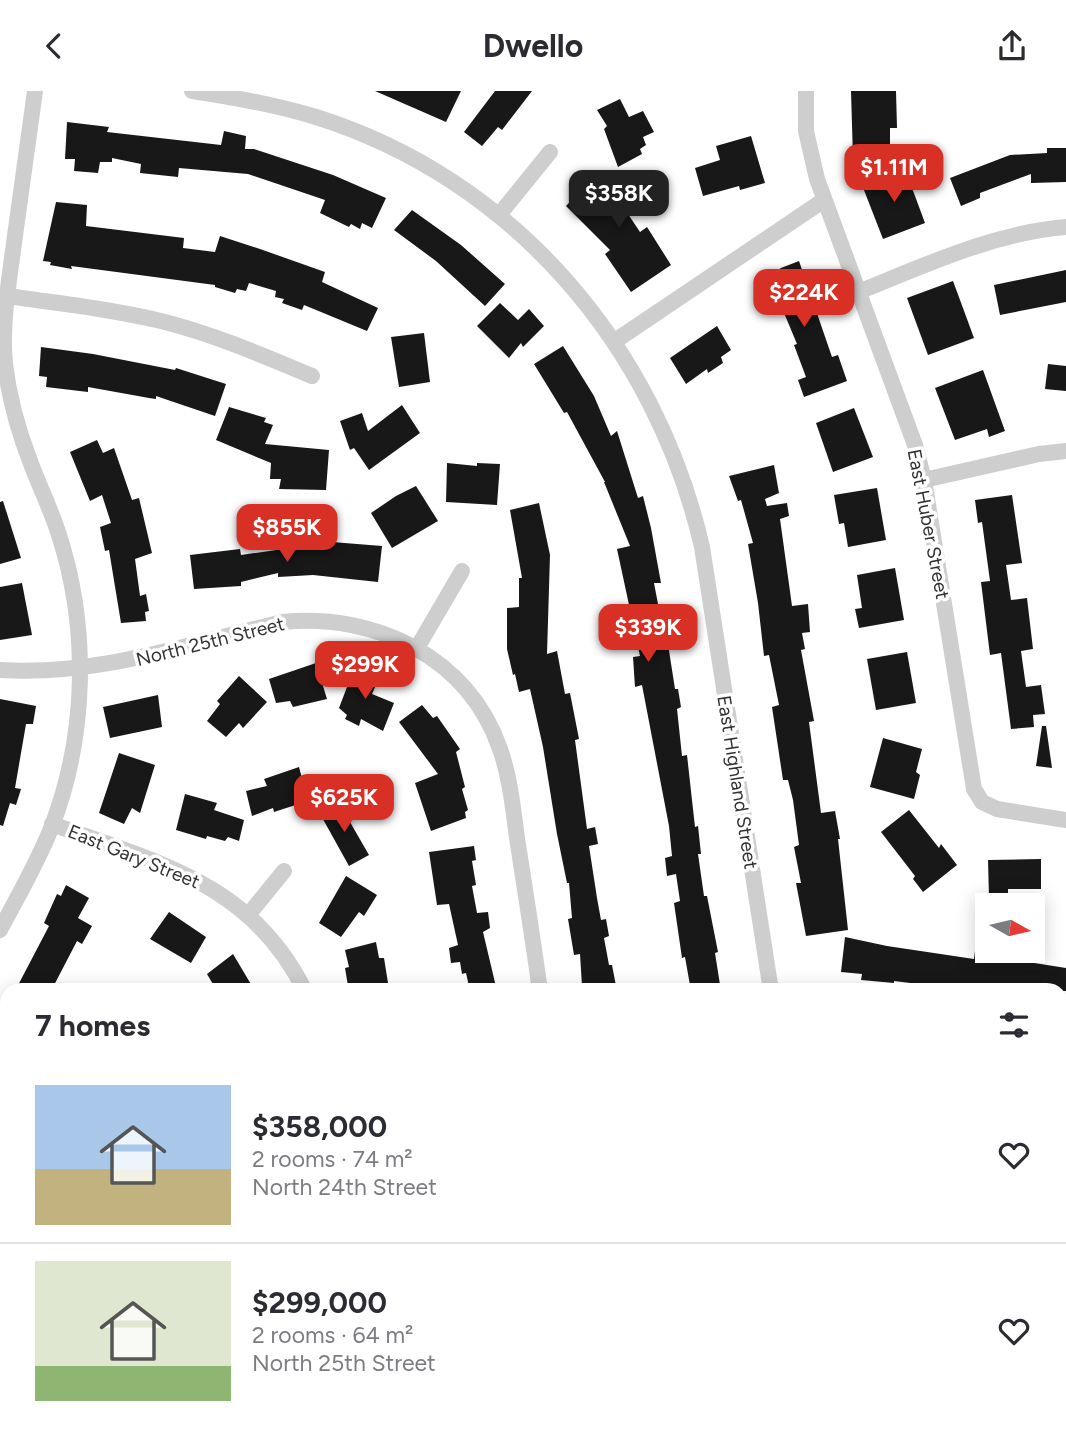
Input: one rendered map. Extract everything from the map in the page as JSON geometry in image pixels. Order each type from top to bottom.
[{"type":"street","points":[[0,930],[31,872],[52,824],[73,749],[80,668],[78,623],[66,558],[53,517],[6,405],[4,339],[7,296],[35,91]]},
{"type":"street","name":"East Highland Street","points":[[192,91],[284,109],[348,129],[384,144],[440,175],[499,215],[558,271],[615,341],[663,430],[682,476],[697,525],[770,983]]},
{"type":"street","name":"East Huber Street","points":[[806,91],[808,140],[813,164],[915,445],[924,480],[972,781],[982,802],[997,809],[1066,820]]},
{"type":"street","points":[[499,215],[550,152]]},
{"type":"street","points":[[615,341],[824,200]]},
{"type":"street","points":[[858,292],[979,245],[1025,233],[1066,227]]},
{"type":"street","points":[[7,296],[162,321],[236,344],[312,376]]},
{"type":"street","points":[[924,480],[1039,454],[1066,451]]},
{"type":"street","points":[[416,648],[462,571]]},
{"type":"street","name":"North 25th Street","points":[[0,670],[80,668],[145,657],[264,627],[306,620],[375,629],[416,648],[444,667],[466,690],[485,717],[499,745],[509,786],[540,983]]},
{"type":"street","name":"East Gary Street","points":[[52,824],[192,877],[223,894],[248,914],[279,946],[300,983]]},
{"type":"street","points":[[248,914],[284,870]]},
{"type":"building","points":[[375,91],[461,91],[446,122]]},
{"type":"building","points":[[495,91],[532,91],[502,130],[498,127],[482,146],[464,132]]},
{"type":"building","points":[[851,91],[896,91],[897,128],[890,128],[890,158],[853,159]]},
{"type":"building","points":[[620,99],[629,117],[643,111],[654,132],[643,137],[646,145],[640,149],[642,154],[618,167],[604,129],[607,126],[597,110]]},
{"type":"building","points":[[67,122],[109,127],[107,132],[221,145],[224,131],[246,136],[245,149],[254,149],[333,175],[386,198],[372,228],[362,223],[360,229],[351,224],[349,227],[320,213],[325,200],[248,174],[179,168],[178,177],[140,173],[141,164],[112,158],[112,162],[100,162],[98,173],[74,171],[75,159],[65,159]]},
{"type":"building","points":[[751,136],[765,183],[740,190],[739,186],[703,196],[695,168],[720,160],[716,146]]},
{"type":"building","points":[[1047,148],[1066,148],[1066,182],[1031,183],[1031,174],[980,193],[980,198],[961,206],[950,178],[1010,155],[1047,153]]},
{"type":"building","points":[[905,169],[925,223],[883,239],[862,185]]},
{"type":"building","points":[[609,171],[639,196],[624,208],[640,232],[647,227],[671,265],[631,292],[605,254],[610,250],[566,206],[596,175],[602,180]]},
{"type":"building","points":[[56,202],[87,205],[86,226],[184,238],[183,248],[215,252],[220,236],[260,249],[325,272],[322,282],[378,308],[367,331],[304,305],[302,310],[282,303],[284,299],[275,297],[276,291],[249,283],[246,291],[237,289],[235,293],[215,285],[50,265],[51,262],[43,261]]},
{"type":"building","points":[[412,210],[461,245],[505,284],[485,306],[436,261],[394,230]]},
{"type":"building","points":[[799,261],[832,357],[838,355],[847,381],[804,397],[798,380],[806,377],[794,345],[797,344],[782,308],[773,311],[760,282],[781,268]]},
{"type":"building","points":[[1066,270],[1066,302],[1000,315],[994,285]]},
{"type":"building","points":[[953,281],[974,338],[928,355],[907,298]]},
{"type":"building","points":[[500,303],[518,320],[529,309],[544,326],[523,347],[521,343],[509,358],[477,326]]},
{"type":"building","points":[[717,326],[731,350],[721,357],[723,363],[708,373],[707,369],[686,384],[670,358]]},
{"type":"building","points":[[424,333],[430,382],[399,387],[391,337]]},
{"type":"building","points":[[563,346],[594,396],[611,436],[617,431],[638,498],[643,496],[661,583],[654,583],[681,707],[677,709],[682,756],[687,755],[695,827],[698,826],[701,854],[698,854],[704,896],[707,896],[718,952],[715,953],[720,983],[690,983],[685,957],[682,958],[674,903],[680,901],[676,874],[667,876],[665,858],[672,856],[669,826],[642,685],[635,687],[633,657],[640,656],[617,549],[630,546],[605,482],[567,412],[564,413],[534,364]]},
{"type":"building","points":[[41,347],[175,370],[176,368],[226,384],[215,416],[156,396],[156,399],[88,387],[88,392],[46,387],[47,377],[39,376]]},
{"type":"building","points":[[1048,364],[1066,366],[1066,391],[1045,389]]},
{"type":"building","points":[[983,370],[1005,431],[989,437],[987,429],[955,440],[935,388]]},
{"type":"building","points":[[402,405],[420,433],[369,470],[354,448],[350,450],[340,421],[362,413],[368,431]]},
{"type":"building","points":[[229,407],[266,418],[264,422],[273,425],[265,444],[329,450],[326,490],[279,489],[281,479],[270,479],[271,463],[216,440]]},
{"type":"building","points":[[854,408],[873,457],[833,472],[816,423]]},
{"type":"building","points":[[97,440],[103,453],[114,448],[132,500],[139,498],[152,553],[135,559],[140,596],[146,594],[149,611],[145,612],[146,621],[121,623],[109,550],[105,551],[100,527],[111,523],[102,495],[90,501],[70,452]]},
{"type":"building","points":[[447,463],[477,466],[477,463],[500,464],[497,505],[446,502]]},
{"type":"building","points":[[774,465],[779,493],[765,499],[767,506],[787,503],[789,516],[780,519],[792,606],[808,604],[810,632],[802,633],[805,649],[801,650],[814,721],[809,722],[821,813],[835,811],[848,930],[806,936],[796,883],[801,883],[794,847],[799,845],[793,800],[788,780],[783,780],[772,707],[779,705],[769,655],[764,656],[748,544],[753,543],[741,500],[738,501],[729,476]]},
{"type":"building","points":[[416,486],[438,521],[392,548],[371,513]]},
{"type":"building","points":[[877,488],[886,540],[848,547],[844,523],[839,524],[834,495]]},
{"type":"building","points":[[1012,495],[1022,563],[1006,565],[1011,600],[1027,598],[1033,649],[1021,651],[1026,687],[1041,685],[1045,714],[1033,715],[1034,727],[1011,729],[1001,653],[990,655],[981,582],[990,581],[982,522],[978,523],[975,500]]},
{"type":"building","points":[[3,501],[21,558],[0,564],[0,502]]},
{"type":"building","points":[[539,503],[550,555],[547,654],[557,651],[565,694],[570,693],[579,739],[575,740],[587,829],[595,827],[598,844],[589,846],[597,898],[601,920],[606,919],[609,936],[604,938],[615,983],[582,983],[580,954],[574,955],[568,919],[572,918],[569,883],[557,834],[543,747],[530,689],[519,692],[507,649],[507,608],[519,607],[519,578],[522,578],[510,510]]},
{"type":"building","points":[[332,542],[382,546],[378,582],[313,575],[278,577],[278,573],[241,582],[241,586],[194,589],[190,555],[240,549],[241,555]]},
{"type":"building","points":[[895,568],[904,620],[859,628],[855,609],[862,608],[857,575]]},
{"type":"building","points":[[22,583],[32,635],[0,640],[0,587]]},
{"type":"building","points":[[907,652],[916,703],[876,710],[867,659]]},
{"type":"building","points":[[316,663],[327,699],[293,707],[290,701],[276,703],[269,679]]},
{"type":"building","points":[[355,666],[379,678],[372,694],[394,703],[383,731],[361,719],[359,726],[345,719],[347,715],[339,708]]},
{"type":"building","points":[[239,676],[267,702],[243,728],[239,723],[226,737],[207,721],[220,704],[217,701]]},
{"type":"building","points":[[158,695],[162,727],[110,738],[103,707]]},
{"type":"building","points":[[0,699],[36,706],[33,724],[26,724],[15,788],[21,789],[16,805],[10,803],[3,826],[0,825]]},
{"type":"building","points":[[422,705],[433,718],[437,716],[460,749],[456,752],[468,810],[465,812],[466,818],[431,831],[415,783],[438,774],[399,722]]},
{"type":"building","points":[[1042,726],[1046,726],[1052,768],[1036,766]]},
{"type":"building","points":[[883,738],[922,749],[916,772],[920,775],[914,799],[870,787]]},
{"type":"building","points":[[119,753],[155,765],[140,813],[132,808],[124,824],[99,813]]},
{"type":"building","points":[[299,767],[308,801],[274,812],[273,808],[252,816],[246,791],[267,786],[264,779]]},
{"type":"building","points":[[185,794],[217,803],[214,810],[244,820],[239,841],[228,837],[225,841],[207,836],[206,839],[176,830]]},
{"type":"building","points":[[339,803],[369,855],[349,866],[319,812]]},
{"type":"building","points":[[909,810],[939,848],[941,844],[957,865],[923,892],[913,879],[915,876],[881,832]]},
{"type":"building","points":[[474,846],[476,860],[472,861],[476,885],[472,886],[477,913],[488,912],[490,928],[483,932],[495,983],[468,983],[466,973],[462,974],[460,962],[451,963],[449,948],[458,945],[449,904],[437,905],[429,852]]},
{"type":"building","points":[[1041,859],[1041,889],[1008,889],[1008,893],[989,893],[988,860]]},
{"type":"building","points":[[346,876],[377,895],[364,916],[359,912],[341,937],[319,923]]},
{"type":"building","points":[[66,885],[89,898],[78,918],[92,926],[82,944],[77,941],[55,983],[19,983],[49,926],[44,923],[57,894],[61,896]]},
{"type":"building","points":[[169,912],[206,937],[191,963],[150,939]]},
{"type":"building","points":[[845,937],[974,959],[975,951],[975,963],[1034,963],[1066,968],[1066,983],[894,983],[861,980],[862,974],[841,972]]},
{"type":"building","points":[[376,942],[379,958],[384,958],[388,983],[348,983],[345,968],[349,967],[345,950]]},
{"type":"building","points":[[233,954],[250,983],[212,983],[207,974]]}]
